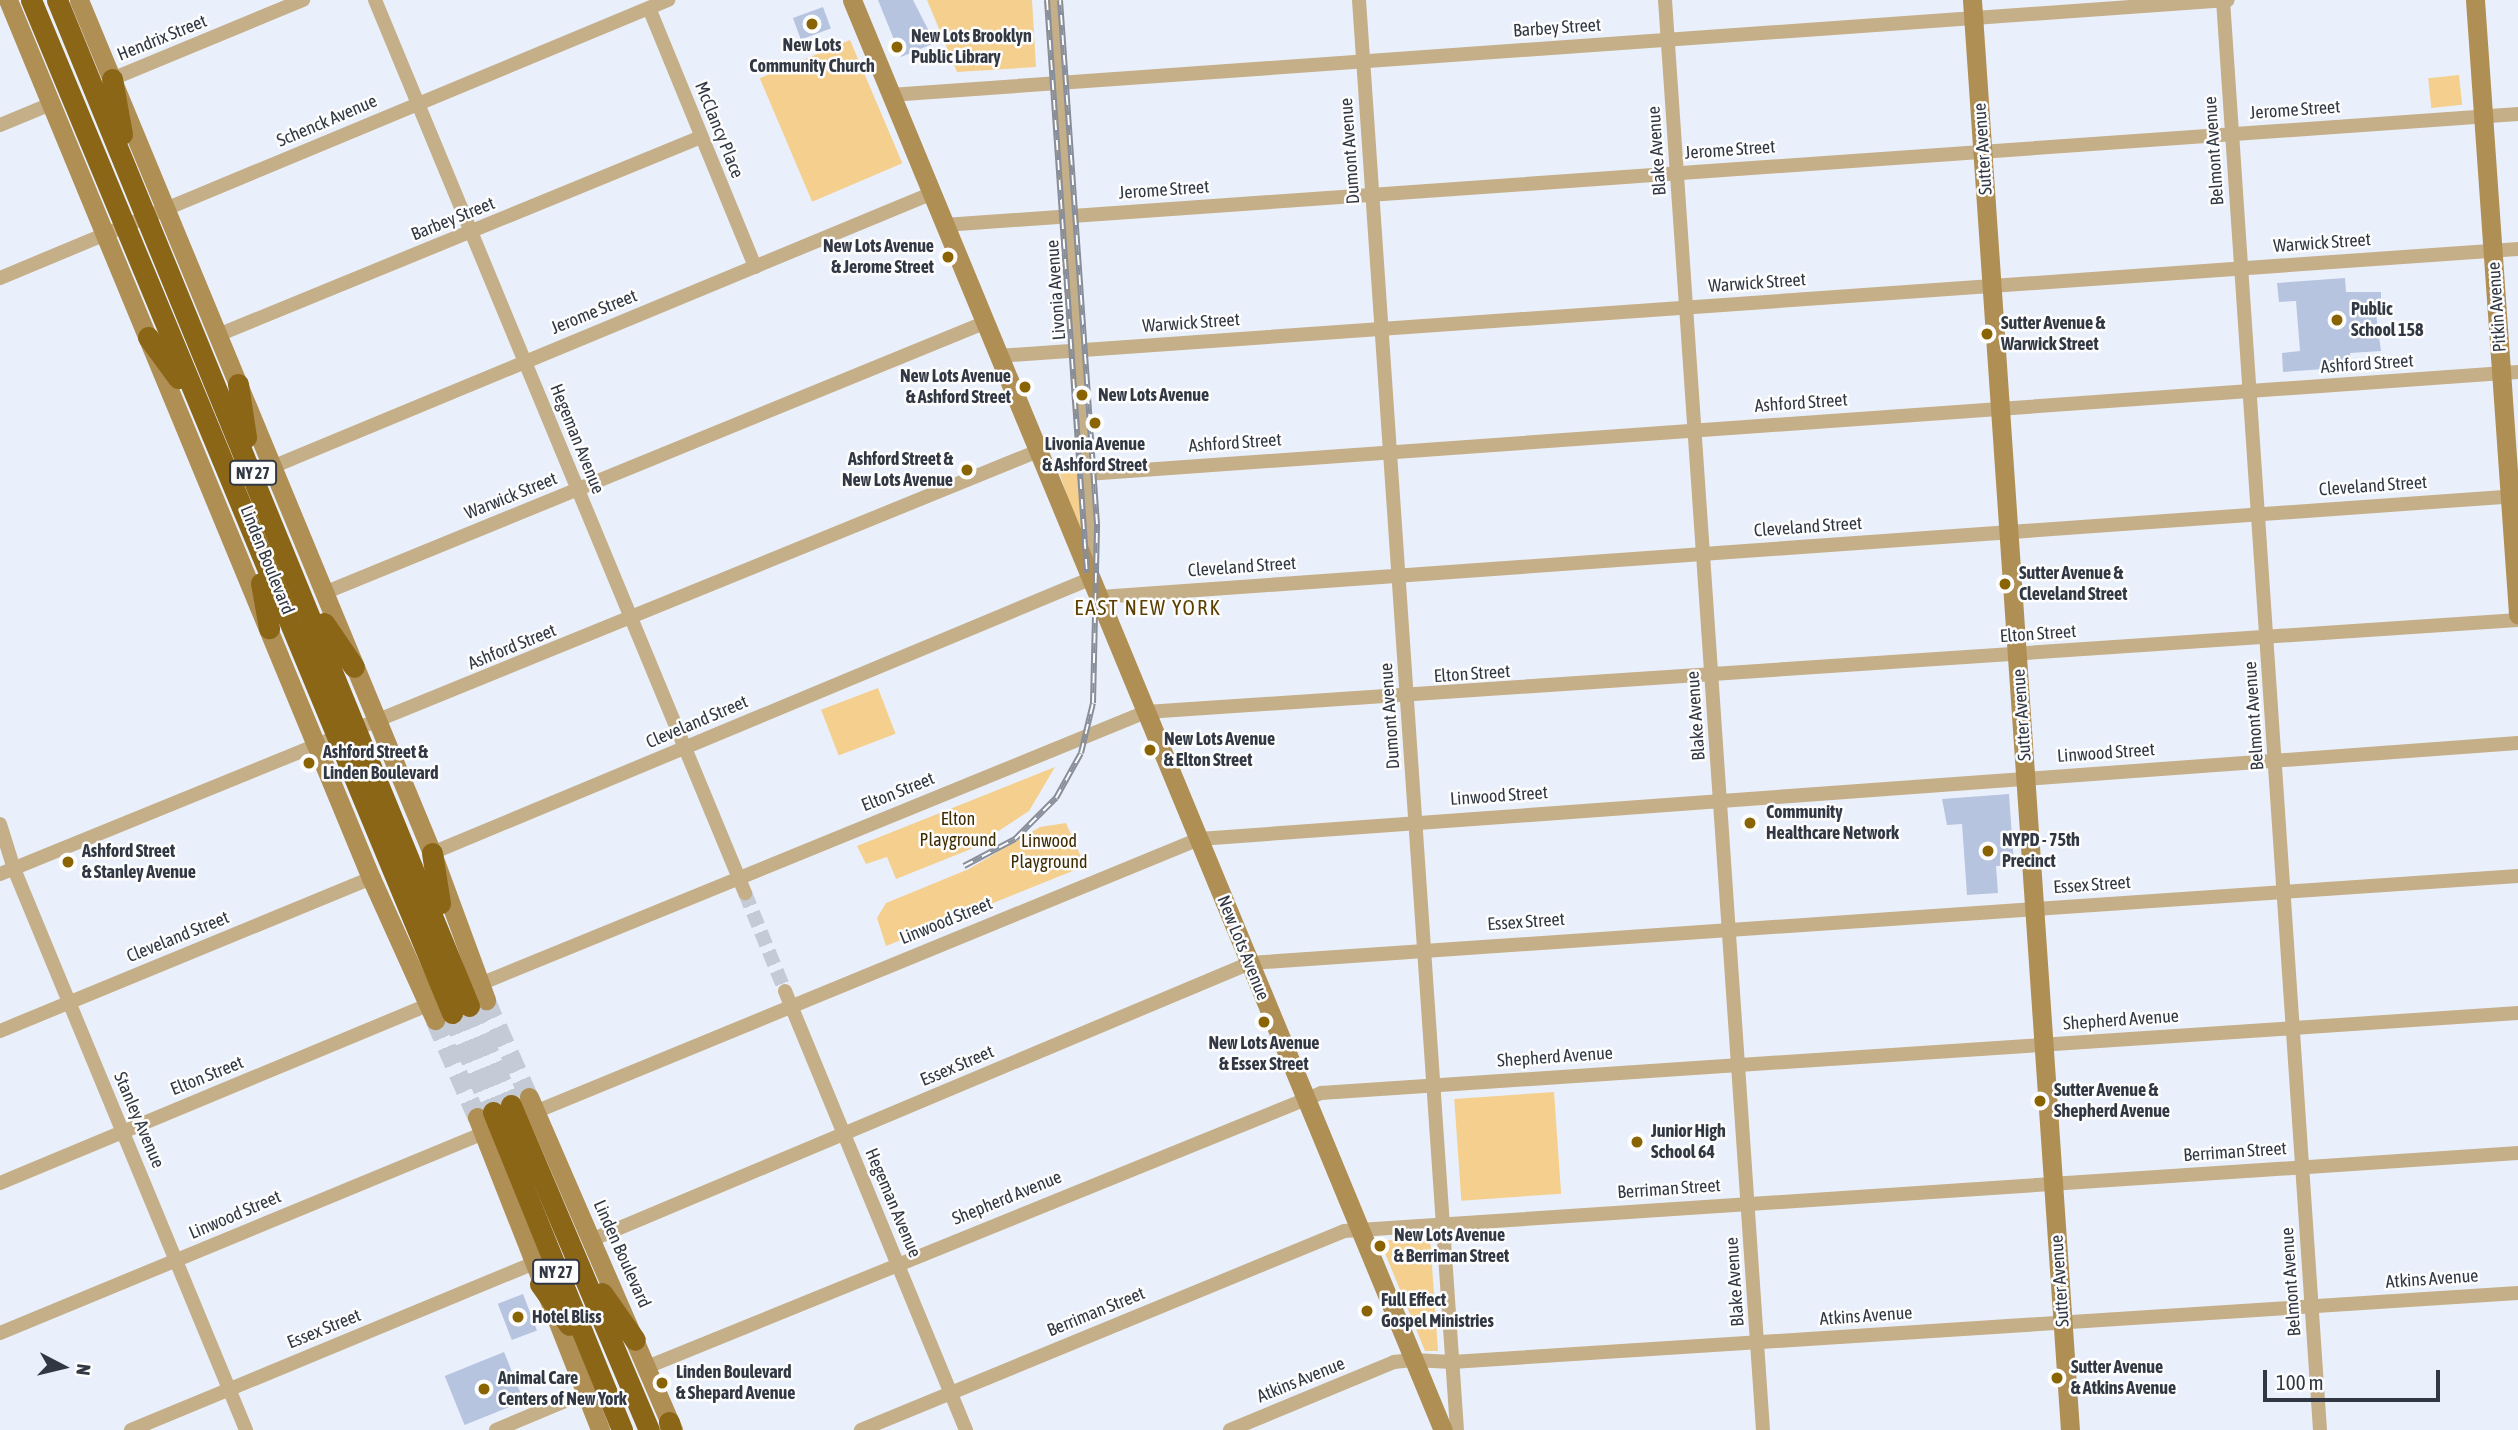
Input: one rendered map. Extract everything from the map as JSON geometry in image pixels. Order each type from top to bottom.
[{"type":"highway","name":"Linden Boulevard","points":[[31,0],[115,230],[198,405],[253,539],[326,743],[458,1005]]},
{"type":"highway","name":"Linden Boulevard","points":[[57,0],[129,174],[157,213],[250,467],[299,585],[368,726],[446,940],[458,1005]]},
{"type":"highway","points":[[112,79],[129,174]]},
{"type":"highway","points":[[148,337],[198,405]]},
{"type":"highway","points":[[238,384],[250,467]]},
{"type":"highway","points":[[253,539],[270,628]]},
{"type":"highway","points":[[299,585],[355,667]]},
{"type":"highway","points":[[432,853],[446,940]]},
{"type":"highway","name":"NY 27","points":[[505,1113],[577,1257],[649,1430]]},
{"type":"highway","name":"NY 27","points":[[505,1113],[592,1357],[622,1430]]},
{"type":"highway","points":[[577,1257],[635,1340]]},
{"type":"highway","points":[[540,1284],[592,1357]]},
{"type":"street","name":"Linden Boulevard","points":[[8,0],[51,104],[115,230],[148,337],[270,628],[326,743],[371,878],[458,1005]]},
{"type":"street","name":"Linden Boulevard","points":[[79,0],[112,79],[157,213],[218,335],[355,667],[368,726],[432,853],[458,1005]]},
{"type":"street","name":"Hendrix Street","points":[[112,79],[303,0]]},
{"type":"street","name":"Hegeman Avenue","points":[[375,0],[745,893]]},
{"type":"street","name":"Schenck Avenue","points":[[0,278],[668,0]]},
{"type":"street","name":"New Lots Avenue","points":[[852,0],[1443,1430]]},
{"type":"street","name":"Livonia Avenue","points":[[1053,0],[1071,216],[1092,578]]},
{"type":"street","name":"Dumont Avenue","points":[[1359,0],[1457,1430]]},
{"type":"street","name":"Blake Avenue","points":[[1665,0],[1731,928],[1763,1430]]},
{"type":"street","name":"Barbey Street","points":[[890,95],[1668,39],[1973,9],[2224,0]]},
{"type":"street","name":"Belmont Avenue","points":[[2224,0],[2320,1430]]},
{"type":"street","name":"Pitkin Avenue","points":[[2475,0],[2493,250],[2510,373],[2518,617]]},
{"type":"street","name":"McClancy Place","points":[[649,8],[755,267]]},
{"type":"street","name":"Sutter Avenue","points":[[1973,9],[2070,1430]]},
{"type":"street","points":[[0,125],[51,104]]},
{"type":"street","name":"Jerome Street","points":[[944,225],[2518,114]]},
{"type":"street","name":"Barbey Street","points":[[218,335],[701,137]]},
{"type":"street","name":"Jerome Street","points":[[272,467],[930,194]]},
{"type":"street","name":"Warwick Street","points":[[998,356],[2518,249]]},
{"type":"street","name":"Warwick Street","points":[[324,593],[984,323]]},
{"type":"street","name":"Ashford Street","points":[[1087,474],[2510,373]]},
{"type":"street","name":"Ashford Street","points":[[7,872],[1038,451]]},
{"type":"street","name":"Cleveland Street","points":[[1100,597],[2514,496]]},
{"type":"street","name":"Cleveland Street","points":[[432,853],[1092,578]]},
{"type":"street","name":"Elton Street","points":[[0,1183],[122,1132],[458,1005],[738,877],[1146,712],[1408,698],[2518,617]]},
{"type":"street","name":"Linwood Street","points":[[0,1333],[176,1260],[505,1113],[790,1006],[1199,839],[1417,821],[2518,743]]},
{"type":"street","name":"Stanley Avenue","points":[[0,824],[7,872],[69,1003],[246,1430]]},
{"type":"street","name":"Essex Street","points":[[591,1240],[1250,963],[1425,948],[2518,876]]},
{"type":"street","name":"Cleveland Street","points":[[0,1031],[371,878]]},
{"type":"street","name":"Hegeman Avenue","points":[[785,992],[966,1430]]},
{"type":"street","name":"Shepherd Avenue","points":[[647,1367],[1305,1097],[1434,1084],[2518,1013]]},
{"type":"street","name":"Linden Boulevard","points":[[505,1113],[591,1240],[671,1427]]},
{"type":"street","points":[[505,1113],[532,1264],[600,1430]]},
{"type":"street","name":"Berriman Street","points":[[861,1430],[1344,1230],[2518,1153]]},
{"type":"street","name":"Essex Street","points":[[131,1430],[532,1264]]},
{"type":"street","name":"Atkins Avenue","points":[[1230,1430],[1394,1362],[1452,1362],[2518,1293]]},
{"type":"street","points":[[496,1430],[584,1393]]},
{"type":"green space","points":[[927,0],[1032,0],[1036,67],[957,72]]},
{"type":"green space","points":[[850,40],[902,163],[812,202],[760,78]]},
{"type":"green space","points":[[2459,75],[2462,105],[2431,108],[2428,78]]},
{"type":"green space","points":[[1078,463],[1082,530],[1080,533],[1057,466]]},
{"type":"green space","points":[[878,688],[896,734],[839,756],[821,710]]},
{"type":"green space","name":"Elton Playground","points":[[1055,767],[1029,811],[971,849],[896,879],[887,857],[866,864],[857,846]]},
{"type":"green space","name":"Linwood Playground","points":[[1066,823],[1085,866],[886,946],[877,918],[886,903],[969,869],[1040,827]]},
{"type":"green space","points":[[1554,1092],[1561,1194],[1461,1201],[1454,1099]]},
{"type":"green space","points":[[1430,1237],[1438,1351],[1425,1351],[1380,1241]]},
{"type":"building","points":[[878,0],[913,0],[935,43],[901,57]]},
{"type":"building","name":"New Lots Community Church","points":[[823,7],[831,29],[801,40],[793,18]]},
{"type":"building","name":"Public School 158","points":[[2345,278],[2346,292],[2381,292],[2381,304],[2375,306],[2381,351],[2350,353],[2351,367],[2283,372],[2282,353],[2300,351],[2296,301],[2279,302],[2277,283]]},
{"type":"building","name":"NYPD - 75th Precinct","points":[[2009,794],[2014,865],[1996,866],[1998,893],[1967,895],[1962,824],[1947,825],[1942,799]]},
{"type":"building","name":"Hotel Bliss","points":[[523,1294],[537,1330],[512,1340],[498,1304]]},
{"type":"building","name":"Animal Care Centers of New York","points":[[504,1352],[524,1401],[465,1425],[445,1376]]},
{"type":"tunnel","points":[[745,893],[785,991]]},
{"type":"tunnel","points":[[486,1000],[529,1097]]},
{"type":"tunnel","points":[[469,1006],[511,1105]]},
{"type":"tunnel","points":[[452,1013],[493,1112]]},
{"type":"tunnel","points":[[435,1020],[477,1117]]},
{"type":"railway","points":[[1047,0],[1087,573]]},
{"type":"railway","points":[[964,866],[1015,839],[1056,798],[1081,753],[1093,703],[1097,524],[1060,0]]},
{"type":"place","name":"New Lots Community Church","points":[[812,24]]},
{"type":"place","name":"New Lots Brooklyn Public Library","points":[[897,47]]},
{"type":"place","name":"New Lots Avenue & Jerome Street","points":[[948,257]]},
{"type":"place","name":"Public School 158","points":[[2337,320]]},
{"type":"place","name":"Sutter Avenue & Warwick Street","points":[[1987,334]]},
{"type":"place","name":"New Lots Avenue & Ashford Street","points":[[1025,387]]},
{"type":"place","name":"New Lots Avenue","points":[[1082,395]]},
{"type":"place","name":"Livonia Avenue & Ashford Street","points":[[1095,423]]},
{"type":"place","name":"Ashford Street & New Lots Avenue","points":[[967,470]]},
{"type":"place","name":"Sutter Avenue & Cleveland Street","points":[[2005,584]]},
{"type":"place","name":"New Lots Avenue & Elton Street","points":[[1150,750]]},
{"type":"place","name":"Ashford Street & Linden Boulevard","points":[[309,763]]},
{"type":"place","name":"Community Healthcare Network","points":[[1750,823]]},
{"type":"place","name":"NYPD - 75th Precinct","points":[[1988,851]]},
{"type":"place","name":"Ashford Street & Stanley Avenue","points":[[68,862]]},
{"type":"place","name":"New Lots Avenue & Essex Street","points":[[1264,1022]]},
{"type":"place","name":"Sutter Avenue & Shepherd Avenue","points":[[2040,1101]]},
{"type":"place","name":"Junior High School 64","points":[[1637,1142]]},
{"type":"place","name":"New Lots Avenue & Berriman Street","points":[[1380,1246]]},
{"type":"place","name":"Full Effect Gospel Ministries","points":[[1367,1311]]},
{"type":"place","name":"Hotel Bliss","points":[[518,1317]]},
{"type":"place","name":"Sutter Avenue & Atkins Avenue","points":[[2057,1378]]},
{"type":"place","name":"Linden Boulevard & Shepard Avenue","points":[[662,1383]]},
{"type":"place","name":"Animal Care Centers of New York","points":[[484,1389]]},
{"type":"district","name":"EAST NEW YORK","points":[[1148,607]]}]
